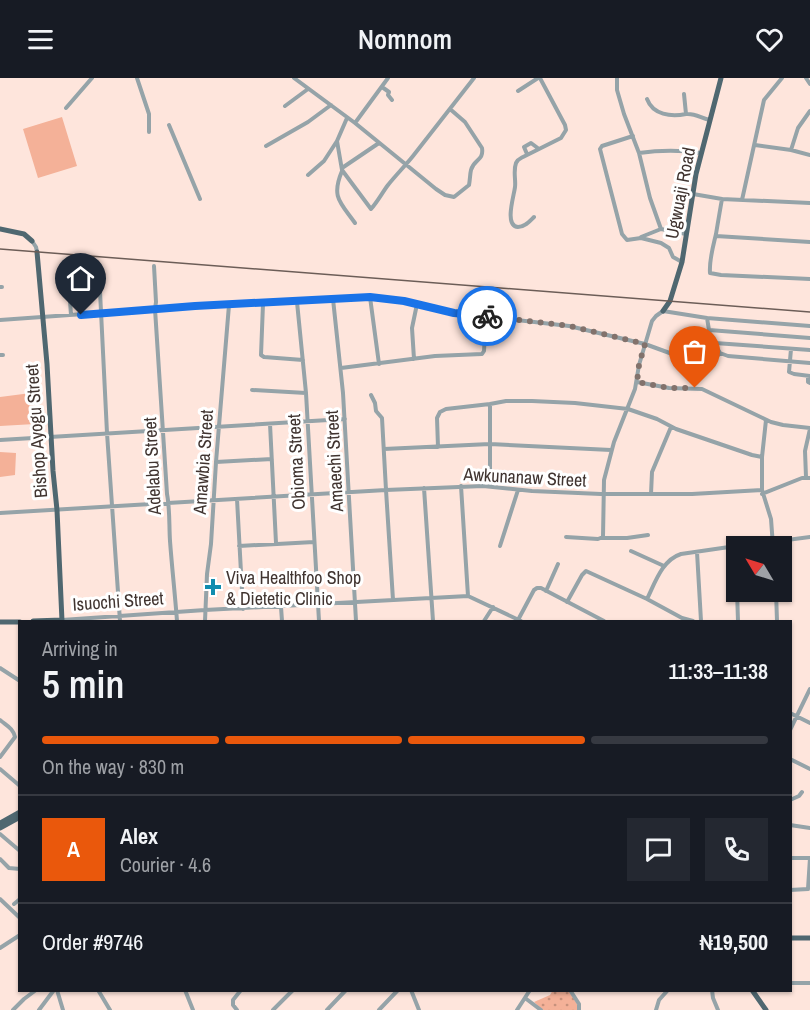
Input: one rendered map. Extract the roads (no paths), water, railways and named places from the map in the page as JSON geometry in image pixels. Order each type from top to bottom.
[{"type":"main road","name":"Ugwuaji Road","points":[[663,311],[670,301],[682,262],[696,174],[721,78]]},
{"type":"main road","points":[[0,229],[24,234],[32,241]]},
{"type":"main road","name":"Bishop Ayogu Street","points":[[37,252],[57,510],[62,620]]},
{"type":"main road","points":[[0,622],[18,622]]},
{"type":"main road","points":[[0,823],[18,813]]},
{"type":"main road","points":[[0,828],[18,818]]},
{"type":"main road","points":[[792,938],[810,938]]},
{"type":"main road","points":[[755,992],[768,1010]]},
{"type":"street","points":[[66,108],[92,78]]},
{"type":"street","points":[[137,78],[149,114],[149,132]]},
{"type":"street","points":[[294,78],[445,195],[454,196],[470,185],[472,168],[482,156],[482,148],[465,122],[450,109]]},
{"type":"street","points":[[355,123],[388,78]]},
{"type":"street","points":[[337,141],[342,169],[371,209],[474,78]]},
{"type":"street","points":[[518,91],[539,78],[566,130],[561,138],[518,159],[516,164],[516,185],[511,222],[520,227],[534,216]]},
{"type":"street","points":[[617,78],[617,90],[639,153],[650,198],[661,229]]},
{"type":"street","points":[[742,200],[764,100],[782,78]]},
{"type":"street","points":[[806,78],[810,84]]},
{"type":"street","points":[[382,87],[389,92],[388,95],[392,100]]},
{"type":"street","points":[[285,105],[308,89]]},
{"type":"street","points":[[684,94],[686,114]]},
{"type":"street","points":[[647,99],[651,106],[663,114],[697,115],[711,120]]},
{"type":"street","points":[[266,146],[308,122],[331,105]]},
{"type":"street","points":[[791,150],[798,128],[810,111]]},
{"type":"street","points":[[308,175],[324,161],[337,141],[347,118]]},
{"type":"street","points":[[169,125],[200,200]]},
{"type":"street","points":[[633,136],[602,146],[600,149],[622,234],[627,240],[640,238],[661,229],[686,234]]},
{"type":"street","points":[[356,223],[337,196],[337,186],[342,169],[379,143]]},
{"type":"street","points":[[527,154],[524,147],[531,143],[539,149]]},
{"type":"street","points":[[754,145],[810,155]]},
{"type":"street","points":[[639,153],[686,150],[702,153]]},
{"type":"street","points":[[693,194],[722,199],[810,203]]},
{"type":"street","points":[[722,199],[713,245],[711,274],[810,279]]},
{"type":"street","points":[[716,236],[810,242]]},
{"type":"street","points":[[640,238],[661,243],[669,248],[673,257],[682,262]]},
{"type":"street","name":"Bishop Ayogu Street","points":[[32,241],[37,252]]},
{"type":"street","name":"Adelabu Street","points":[[154,266],[177,620]]},
{"type":"street","points":[[99,271],[119,618]]},
{"type":"street","points":[[71,315],[70,290],[99,287]]},
{"type":"street","points":[[0,320],[370,297],[404,301],[454,313],[570,326],[645,344],[680,358],[697,361],[715,358],[720,353]]},
{"type":"street","points":[[370,297],[379,364]]},
{"type":"street","name":"Amaechi Street","points":[[333,299],[345,419],[356,620]]},
{"type":"street","name":"Obioma Street","points":[[297,302],[306,393],[320,620]]},
{"type":"street","points":[[263,304],[262,357],[303,360]]},
{"type":"street","points":[[414,359],[412,328],[417,304]]},
{"type":"street","name":"Amawbia Street","points":[[205,620],[230,305]]},
{"type":"street","points":[[603,538],[605,472],[611,450],[634,393],[645,344],[652,321],[656,316],[663,311],[707,318],[810,326]]},
{"type":"street","points":[[341,368],[456,354],[482,354],[486,316]]},
{"type":"street","points":[[707,318],[709,330],[720,353],[728,356],[810,363]]},
{"type":"street","points":[[709,330],[810,338]]},
{"type":"street","points":[[715,343],[810,350]]},
{"type":"street","points":[[791,349],[789,372],[809,376],[808,382],[810,383]]},
{"type":"street","points":[[637,382],[669,388],[702,389],[766,420],[783,425],[810,428],[806,452],[808,478]]},
{"type":"street","points":[[252,390],[306,393]]},
{"type":"street","points":[[371,395],[376,411],[382,418],[393,600]]},
{"type":"street","points":[[438,447],[437,418],[440,412],[446,409],[490,405],[506,401],[532,401],[628,409],[657,419],[671,427],[762,457]]},
{"type":"street","points":[[490,405],[490,485]]},
{"type":"street","points":[[0,441],[345,419]]},
{"type":"street","points":[[766,420],[762,457],[762,492],[771,519],[772,536]]},
{"type":"street","points":[[270,424],[276,543]]},
{"type":"street","points":[[651,494],[652,472],[671,427]]},
{"type":"street","points":[[384,449],[490,444],[611,450]]},
{"type":"street","points":[[216,462],[272,459]]},
{"type":"street","name":"Awkunanaw Street","points":[[0,513],[490,485],[518,490],[603,494],[762,492],[808,478]]},
{"type":"street","points":[[461,486],[468,597],[517,620]]},
{"type":"street","points":[[424,488],[433,620]]},
{"type":"street","points":[[500,546],[518,490]]},
{"type":"street","points":[[237,499],[243,609]]},
{"type":"street","points":[[566,537],[598,539],[648,535]]},
{"type":"street","points":[[792,540],[810,537],[810,543]]},
{"type":"street","points":[[239,546],[314,542]]},
{"type":"street","points":[[647,599],[664,566],[674,557],[726,548]]},
{"type":"street","points":[[631,550],[664,566]]},
{"type":"street","points":[[697,552],[701,620]]},
{"type":"street","points":[[546,591],[558,564]]},
{"type":"street","points":[[567,602],[586,571],[689,620]]},
{"type":"street","points":[[519,620],[537,588],[602,620]]},
{"type":"street","name":"Isuochi Street","points":[[62,620],[119,618],[205,610],[468,597]]},
{"type":"street","points":[[737,602],[738,620]]},
{"type":"street","points":[[776,602],[777,620]]},
{"type":"street","points":[[281,607],[282,620]]},
{"type":"street","points":[[485,620],[493,607]]},
{"type":"street","points":[[0,668],[18,680]]},
{"type":"street","points":[[792,725],[810,690]]},
{"type":"street","points":[[792,714],[810,723]]},
{"type":"street","points":[[0,720],[14,731],[15,737],[0,757]]},
{"type":"street","points":[[792,760],[810,770]]},
{"type":"street","points":[[0,769],[18,784]]},
{"type":"street","points":[[792,799],[802,792]]},
{"type":"street","points":[[792,825],[810,828]]},
{"type":"street","points":[[0,834],[18,848]]},
{"type":"street","points":[[792,858],[810,858],[809,889],[792,890]]},
{"type":"street","points":[[0,859],[9,868],[18,869]]},
{"type":"street","points":[[0,899],[18,916]]},
{"type":"street","points":[[14,904],[18,901]]},
{"type":"street","points":[[0,948],[18,936]]},
{"type":"street","points":[[792,983],[810,983]]},
{"type":"street","points":[[13,1010],[34,992]]},
{"type":"street","points":[[39,1010],[53,992]]},
{"type":"street","points":[[56,992],[63,1010]]},
{"type":"street","points":[[99,992],[110,1010]]},
{"type":"street","points":[[185,992],[193,1010]]},
{"type":"street","points":[[237,1010],[233,1000],[239,992]]},
{"type":"street","points":[[273,1010],[291,992]]},
{"type":"street","points":[[327,1010],[344,992]]},
{"type":"street","points":[[379,1010],[396,992]]},
{"type":"street","points":[[412,992],[420,1010]]},
{"type":"street","points":[[517,1010],[529,992]]},
{"type":"street","points":[[571,992],[579,1004],[579,1010]]},
{"type":"street","points":[[656,1010],[659,1000],[666,992]]},
{"type":"street","points":[[712,992],[718,1010]]},
{"type":"street","points":[[525,999],[541,1010]]},
{"type":"railway","points":[[0,249],[810,312]]},
{"type":"place","name":"Viva Healthfoo Shop & Dietetic Clinic","points":[[213,587]]}]
